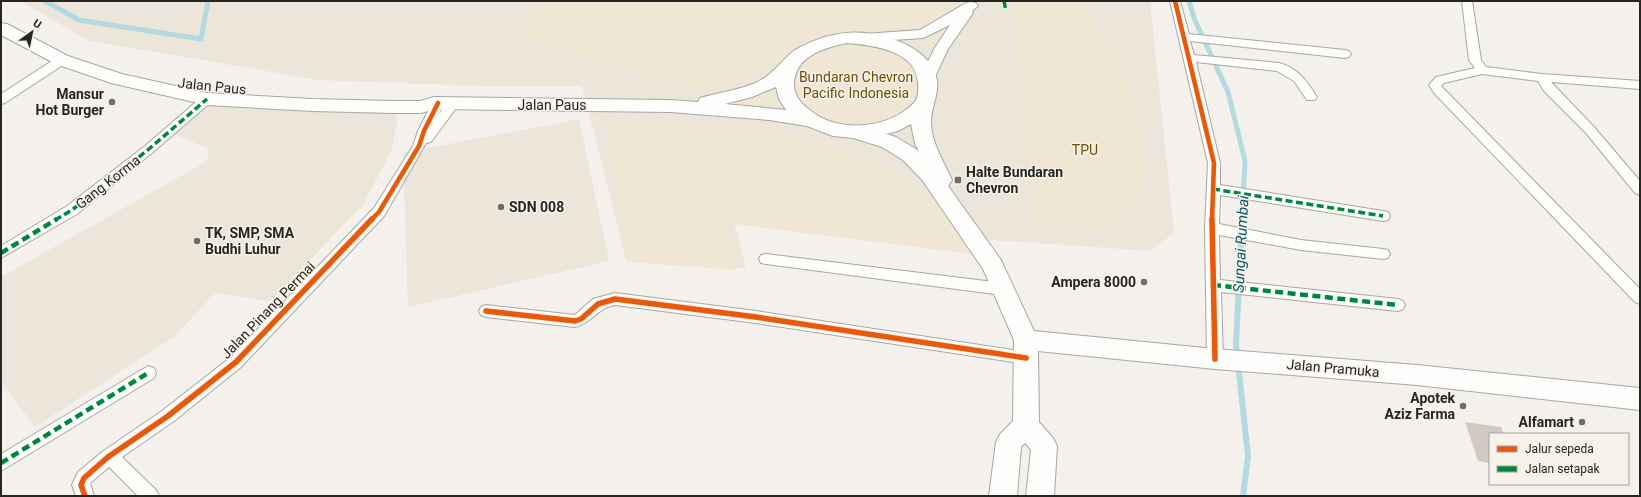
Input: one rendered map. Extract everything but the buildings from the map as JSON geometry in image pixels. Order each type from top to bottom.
[{"type":"main road","name":"Jalan Paus","points":[[1,15],[76,50],[128,71],[167,81],[220,89],[425,99],[442,104]]},
{"type":"main road","name":"Jalan Paus","points":[[1,28],[62,60],[118,79],[207,99],[312,105],[394,107],[421,107],[442,104],[670,106],[769,114],[811,120]]},
{"type":"main road","points":[[958,214],[925,144],[921,123],[924,104],[928,92],[928,78],[922,65],[911,55],[897,47],[881,41],[864,38],[847,38],[818,44],[808,49],[795,59],[787,70],[784,82],[786,95],[795,108],[811,120],[832,128],[855,132],[889,142],[910,155],[930,176],[993,266],[1026,349],[1018,434],[1003,496]]},
{"type":"main road","name":"Jalan Paus","points":[[670,106],[711,102],[745,93],[768,84],[787,70]]},
{"type":"main road","points":[[855,132],[878,130],[898,124],[914,115],[924,104]]},
{"type":"main road","name":"Jalan Pramuka","points":[[1026,349],[1260,361],[1535,387],[1640,399]]},
{"type":"main road","points":[[1018,434],[1044,446],[1040,496]]},
{"type":"street","points":[[1175,1],[1190,38],[1189,58],[1214,163],[1212,228],[1215,359]]},
{"type":"street","points":[[1467,1],[1475,60],[1482,70]]},
{"type":"street","points":[[864,38],[923,34],[940,26],[972,3]]},
{"type":"street","points":[[928,78],[941,48],[972,3]]},
{"type":"street","points":[[1190,38],[1345,54]]},
{"type":"street","points":[[1189,58],[1279,67],[1291,71],[1311,97]]},
{"type":"street","points":[[1,100],[62,60]]},
{"type":"street","points":[[1640,85],[1542,78],[1482,70],[1454,78],[1440,80],[1436,85],[1438,90],[1640,298]]},
{"type":"street","points":[[1542,78],[1548,88],[1590,130],[1640,190]]},
{"type":"street","name":"Gang Korma","points":[[1,253],[72,210],[149,149],[207,99]]},
{"type":"street","name":"Jalan Pinang Permai","points":[[85,496],[81,485],[84,478],[108,457],[168,416],[236,362],[379,212],[419,146],[426,140],[442,104]]},
{"type":"street","points":[[1213,189],[1383,216]]},
{"type":"street","points":[[1212,228],[1301,245],[1383,254]]},
{"type":"street","points":[[766,259],[1002,289]]},
{"type":"street","points":[[1213,285],[1398,305]]},
{"type":"street","points":[[486,310],[575,321],[580,320],[595,305],[602,301],[615,299],[1026,349]]},
{"type":"street","points":[[1,463],[148,373]]},
{"type":"street","points":[[108,457],[115,461],[150,496]]},
{"type":"shaded area","points":[[21,1],[1150,1],[1174,233],[1151,251],[734,222],[746,269],[626,260],[582,86],[482,86],[319,80],[89,41]]},
{"type":"shaded area","name":"TK, SMP, SMA Budhi Luhur","points":[[221,93],[305,108],[396,109],[397,125],[391,151],[363,205],[270,301],[215,293],[175,336],[35,427],[1,382],[1,277],[202,164],[208,159],[209,153],[207,148],[173,134]]},
{"type":"shaded area","name":"SDN 008","points":[[579,119],[609,261],[408,307],[403,153]]},
{"type":"green space","points":[[549,1],[960,1],[946,16],[915,28],[843,32],[819,35],[759,72],[710,93],[513,36]]},
{"type":"green space","name":"TPU","points":[[1020,1],[1080,1],[1107,39],[1134,98],[1144,143],[1145,179],[1123,221],[1100,229],[1034,226],[1013,6]]},
{"type":"green space","points":[[954,22],[941,36],[932,50],[919,40],[935,35]]},
{"type":"green space","name":"Bundaran Chevron Pacific Indonesia","points":[[860,44],[891,52],[910,65],[918,80],[917,95],[908,109],[892,120],[869,125],[836,123],[820,118],[806,109],[797,98],[793,86],[795,74],[800,66],[806,59],[823,50],[832,47]]},
{"type":"green space","points":[[775,86],[780,105],[715,106],[753,97]]},
{"type":"green space","points":[[607,123],[758,126],[864,158],[889,169],[947,217],[971,254],[726,223],[736,270],[628,262]]},
{"type":"waterway","points":[[45,1],[79,20],[201,39],[208,1]]},
{"type":"waterway","name":"Sungai Rumbai","points":[[1189,1],[1194,18],[1228,92],[1245,161],[1242,220]]},
{"type":"waterway","name":"Sungai Rumbai","points":[[1242,219],[1236,344],[1248,456],[1243,496]]},
{"type":"marked path","points":[[1004,1],[1006,11]]},
{"type":"marked path","points":[[1,253],[72,210],[149,149],[207,99]]},
{"type":"marked path","points":[[1213,189],[1383,216]]},
{"type":"marked path","points":[[1213,285],[1398,305]]},
{"type":"marked path","points":[[1,463],[148,373]]},
{"type":"cycle path","points":[[1175,1],[1214,163],[1212,228],[1215,359]]},
{"type":"cycle path","points":[[85,496],[81,485],[84,478],[108,457],[168,416],[236,362],[379,212],[419,146],[424,131],[438,103]]},
{"type":"cycle path","points":[[486,311],[575,321],[581,319],[598,304],[615,299],[756,317],[1026,358]]},
{"type":"place","name":"Mansur Hot Burger","points":[[112,102]]},
{"type":"place","name":"Halte Bundaran Chevron","points":[[958,180]]},
{"type":"place","name":"SDN 008","points":[[501,207]]},
{"type":"place","name":"TK, SMP, SMA Budhi Luhur","points":[[197,241]]},
{"type":"place","name":"Ampera 8000","points":[[1144,282]]},
{"type":"place","name":"Apotek Aziz Farma","points":[[1463,406]]},
{"type":"place","name":"Alfamart","points":[[1582,422]]}]
